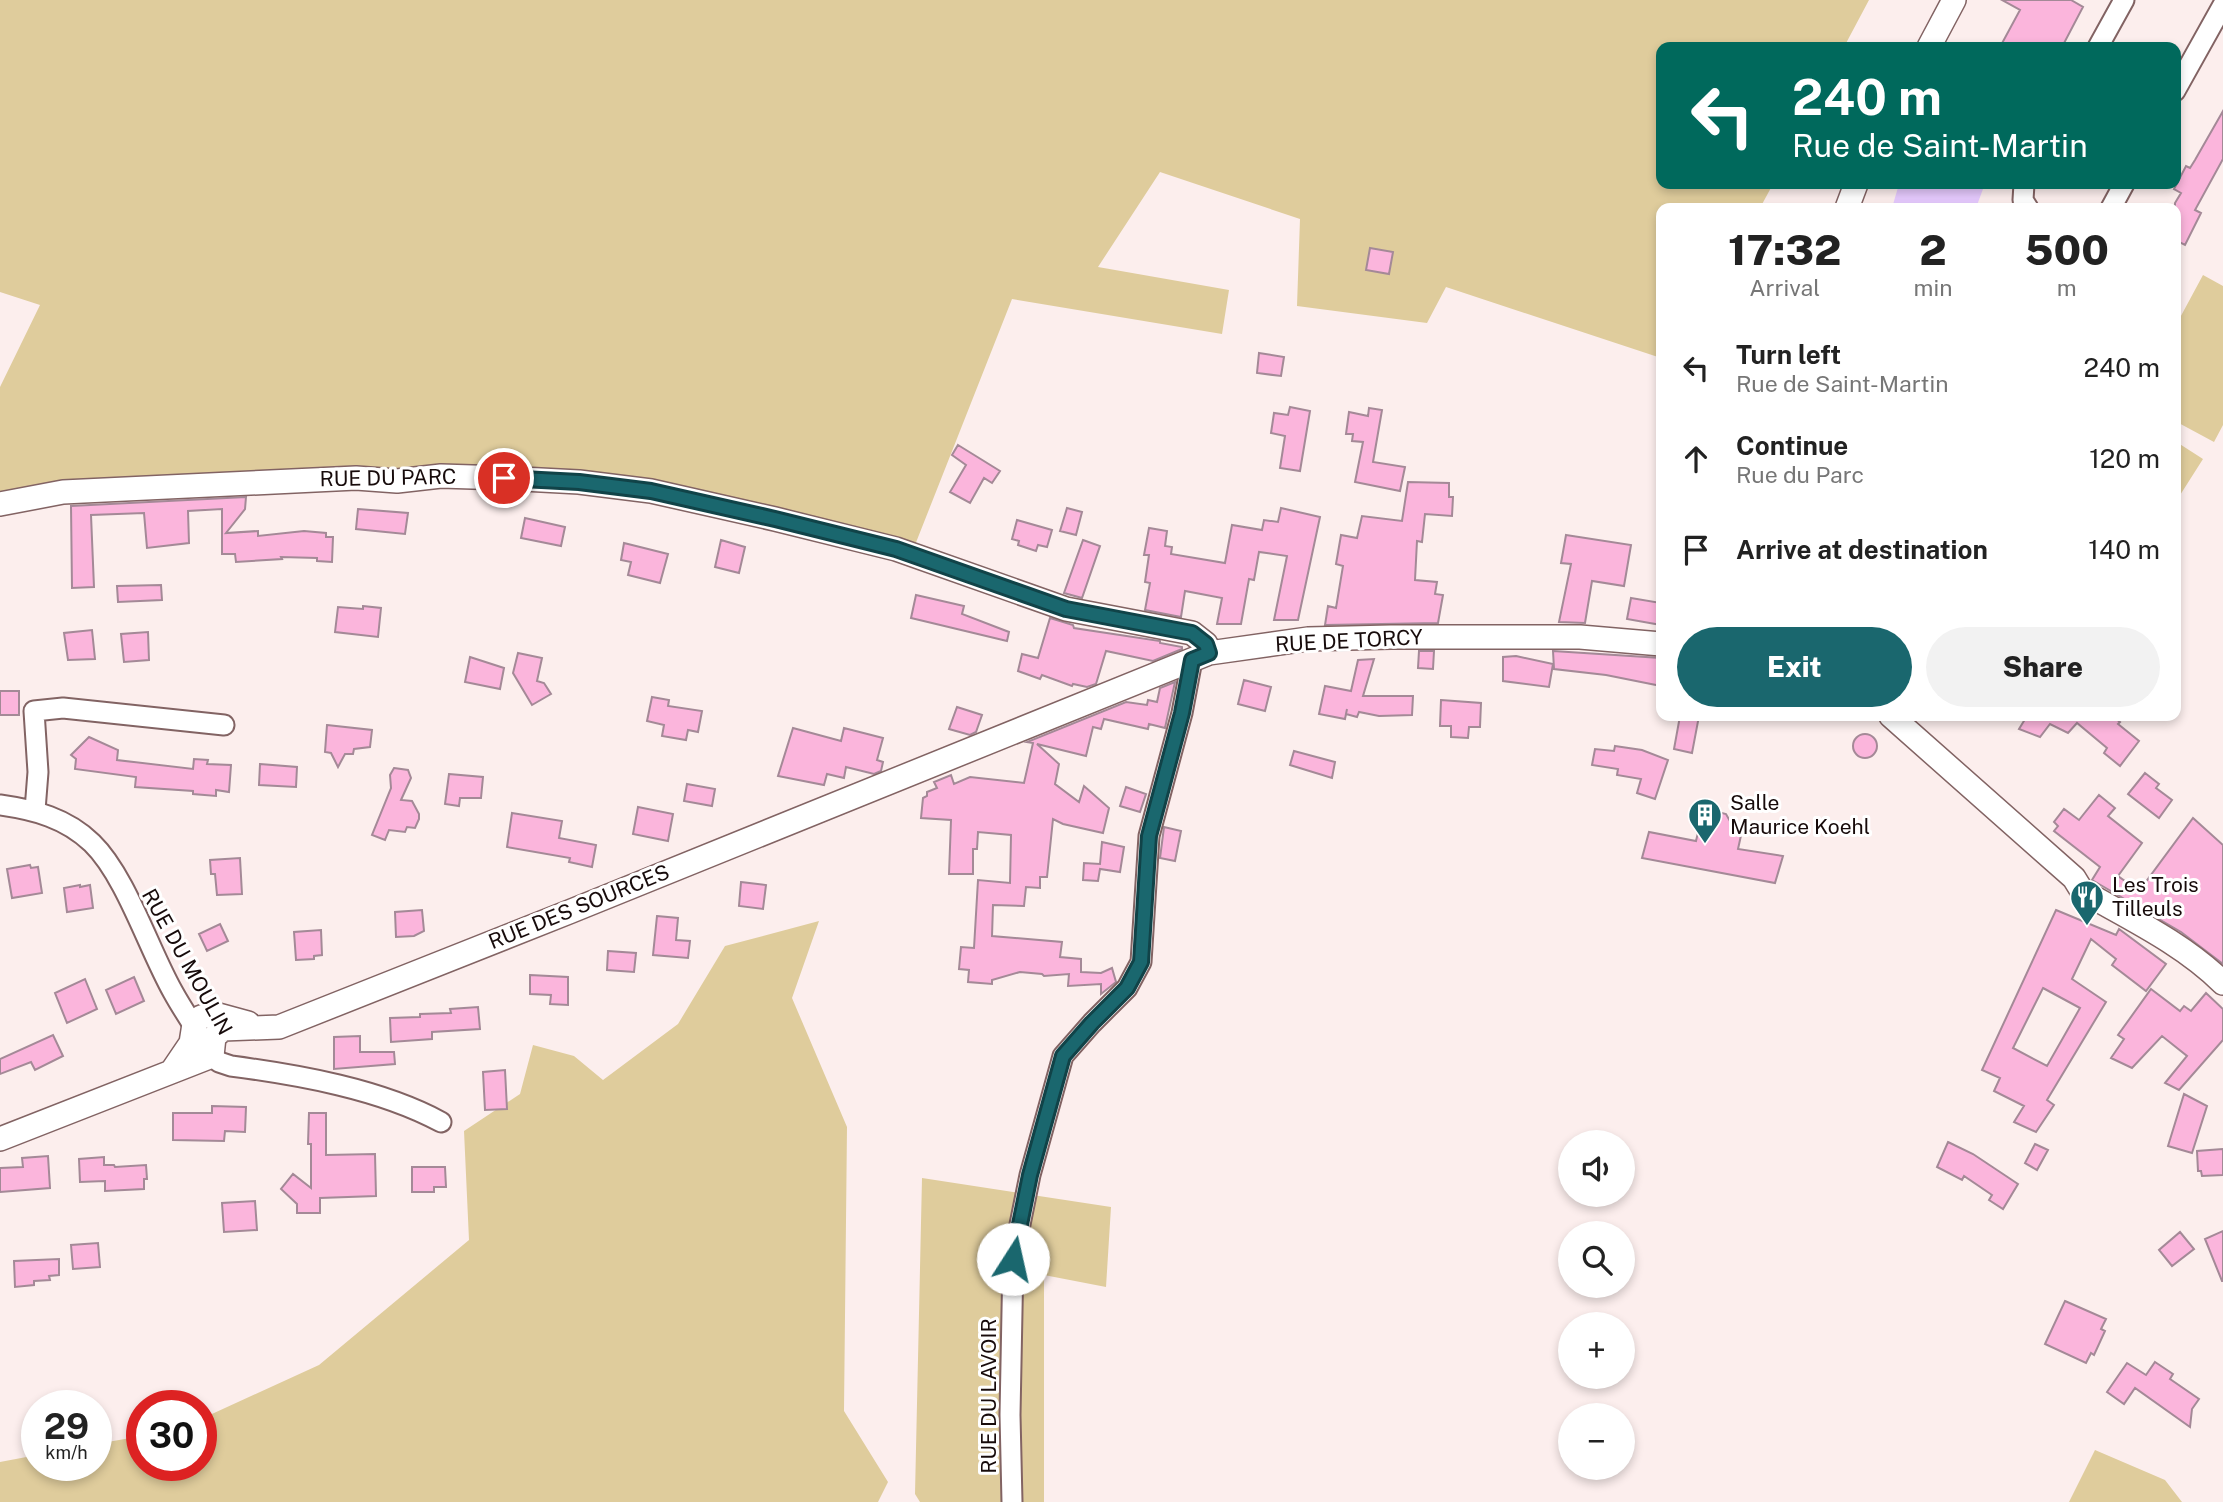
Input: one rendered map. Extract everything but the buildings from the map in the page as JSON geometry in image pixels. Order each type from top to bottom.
[{"type":"street","points":[[1932,42],[1954,0]]},
{"type":"street","points":[[2101,42],[2124,0]]},
{"type":"street","points":[[2181,80],[2223,5]]},
{"type":"street","name":"RUE DU PARC","points":[[0,504],[63,492],[356,478],[397,481],[441,476],[579,482],[651,491],[896,549],[1066,609],[1192,633],[1206,644],[1201,657]]},
{"type":"street","name":"RUE DE TORCY","points":[[895,780],[1201,657],[1308,639],[1580,636],[1656,644]]},
{"type":"street","name":"RUE DU LAVOIR","points":[[1012,1502],[1010,1415],[1013,1259],[1030,1175],[1063,1056],[1127,988],[1141,962],[1149,836],[1182,713],[1201,657]]},
{"type":"street","points":[[35,810],[38,772],[34,711],[63,708],[224,725]]},
{"type":"street","points":[[1897,721],[2074,878],[2082,891],[2187,953],[2205,965],[2223,983]]},
{"type":"street","name":"RUE DES SOURCES","points":[[212,1056],[214,1037],[223,1029],[279,1027],[895,780]]},
{"type":"street","name":"RUE DU MOULIN","points":[[0,806],[35,810],[56,818],[78,832],[100,852],[116,877],[173,993],[212,1056],[219,1062],[332,1083],[422,1111],[441,1122]]},
{"type":"street","name":"RUE DES SOURCES","points":[[194,1024],[201,1017],[215,1014],[261,1027]]},
{"type":"street","points":[[172,1071],[191,1043],[194,1024]]},
{"type":"street","points":[[0,1139],[212,1056]]},
{"type":"shaded area","points":[[0,0],[1869,0],[1847,42],[1656,42],[1656,189],[1770,189],[1763,203],[1656,203],[1656,356],[1446,287],[1427,323],[1297,306],[1300,219],[1160,172],[1098,267],[1229,290],[1222,334],[1012,299],[915,545],[648,479],[62,483],[0,495],[0,387],[40,305],[0,292]]},
{"type":"shaded area","points":[[1898,189],[1983,189],[1978,203],[1893,203]]},
{"type":"shaded area","points":[[2203,275],[2223,286],[2223,425],[2214,442],[2181,424],[2181,316]]},
{"type":"shaded area","points":[[2181,445],[2203,459],[2181,494]]},
{"type":"shaded area","points":[[819,921],[792,998],[847,1127],[844,1411],[888,1482],[878,1502],[0,1502],[0,1462],[21,1458],[21,1481],[112,1481],[112,1441],[126,1439],[126,1481],[217,1481],[217,1412],[319,1365],[469,1240],[464,1131],[520,1094],[533,1045],[574,1056],[603,1080],[678,1024],[725,946]]},
{"type":"shaded area","points":[[922,1178],[1111,1207],[1106,1287],[1044,1275],[1044,1502],[920,1502],[915,1494]]},
{"type":"shaded area","points":[[2095,1450],[2165,1480],[2182,1502],[2069,1502]]},
{"type":"place","name":"Salle Maurice Koehl","points":[[1705,845]]},
{"type":"place","name":"Les Trois Tilleuls","points":[[2087,927]]},
{"type":"route","points":[[504,478],[579,482],[651,491],[775,519],[896,549],[1066,609],[1192,633],[1206,644],[1209,653],[1192,660],[1182,713],[1152,818],[1146,860],[1141,962],[1127,988],[1063,1056],[1030,1175],[1013,1259]]}]
